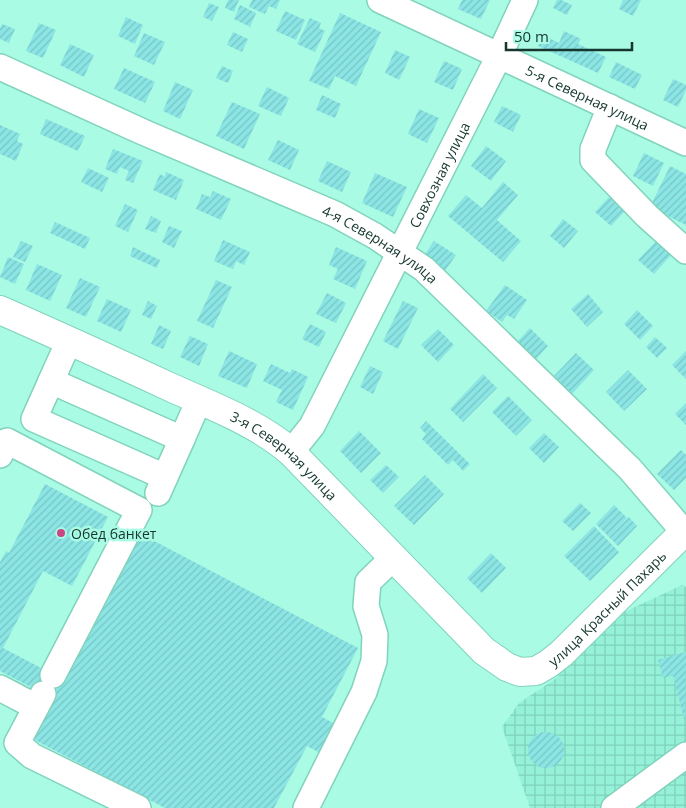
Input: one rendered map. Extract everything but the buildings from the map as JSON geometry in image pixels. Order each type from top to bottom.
[{"type":"main road","name":"3-я Северная улица","points":[[0,310],[255,426],[276,439],[484,650],[507,667],[520,672]]},
{"type":"main road","name":"улица Красный Пахарь","points":[[520,672],[536,671],[561,654],[685,531]]},
{"type":"street","name":"5-я Северная улица","points":[[380,0],[686,143]]},
{"type":"street","name":"Совхозная улица","points":[[290,452],[312,426],[499,56],[524,0]]},
{"type":"street","name":"4-я Северная улица","points":[[0,67],[143,132],[335,214],[400,252],[424,269],[630,469],[685,531]]},
{"type":"street","points":[[610,107],[593,149],[593,160],[647,216],[686,251]]},
{"type":"street","points":[[69,341],[34,419],[162,485],[199,400]]},
{"type":"street","points":[[51,381],[182,439]]},
{"type":"street","points":[[0,455],[7,441],[139,510],[17,743],[32,756],[138,808]]},
{"type":"street","points":[[306,808],[364,692],[374,662],[375,636],[366,606],[368,582],[393,558]]},
{"type":"street","points":[[0,688],[44,692]]},
{"type":"street","points":[[614,808],[686,755]]},
{"type":"shaded area","points":[[682,585],[686,587],[686,808],[530,808],[502,727],[519,703],[555,679],[622,613]]},
{"type":"place","name":"Обед банкет","points":[[61,533]]}]
